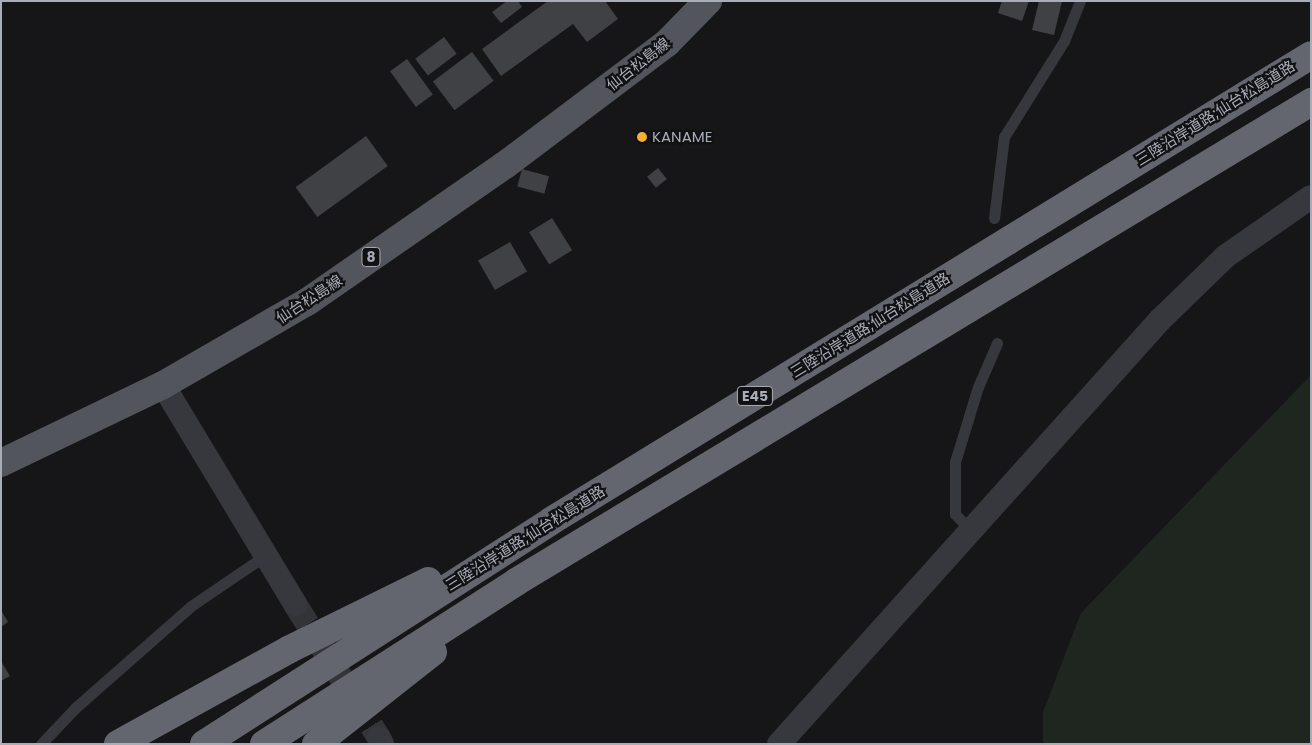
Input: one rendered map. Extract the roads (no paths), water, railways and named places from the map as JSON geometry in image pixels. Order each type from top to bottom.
[{"type":"highway","name":"三陸沿岸道路;仙台松島道路","points":[[204,744],[551,521],[1311,55]]},
{"type":"highway","name":"E45","points":[[264,744],[516,582],[1311,102]]},
{"type":"highway","points":[[118,744],[290,649],[551,521]]},
{"type":"highway","points":[[316,744],[378,697],[516,582]]},
{"type":"main road","name":"仙台松島線","points":[[1,463],[164,385],[307,302],[505,165],[667,43],[708,1]]},
{"type":"street","points":[[779,744],[1160,320],[1226,256],[1311,197]]},
{"type":"street","points":[[164,385],[295,604]]},
{"type":"lane","points":[[994,218],[1004,137],[1064,41],[1080,1]]},
{"type":"lane","points":[[970,531],[955,514],[955,462],[978,387],[997,343]]},
{"type":"lane","points":[[41,744],[75,708],[191,606],[266,555]]},
{"type":"tunnel","points":[[295,604],[379,738]]},
{"type":"place","name":"KANAME","points":[[642,137]]}]
